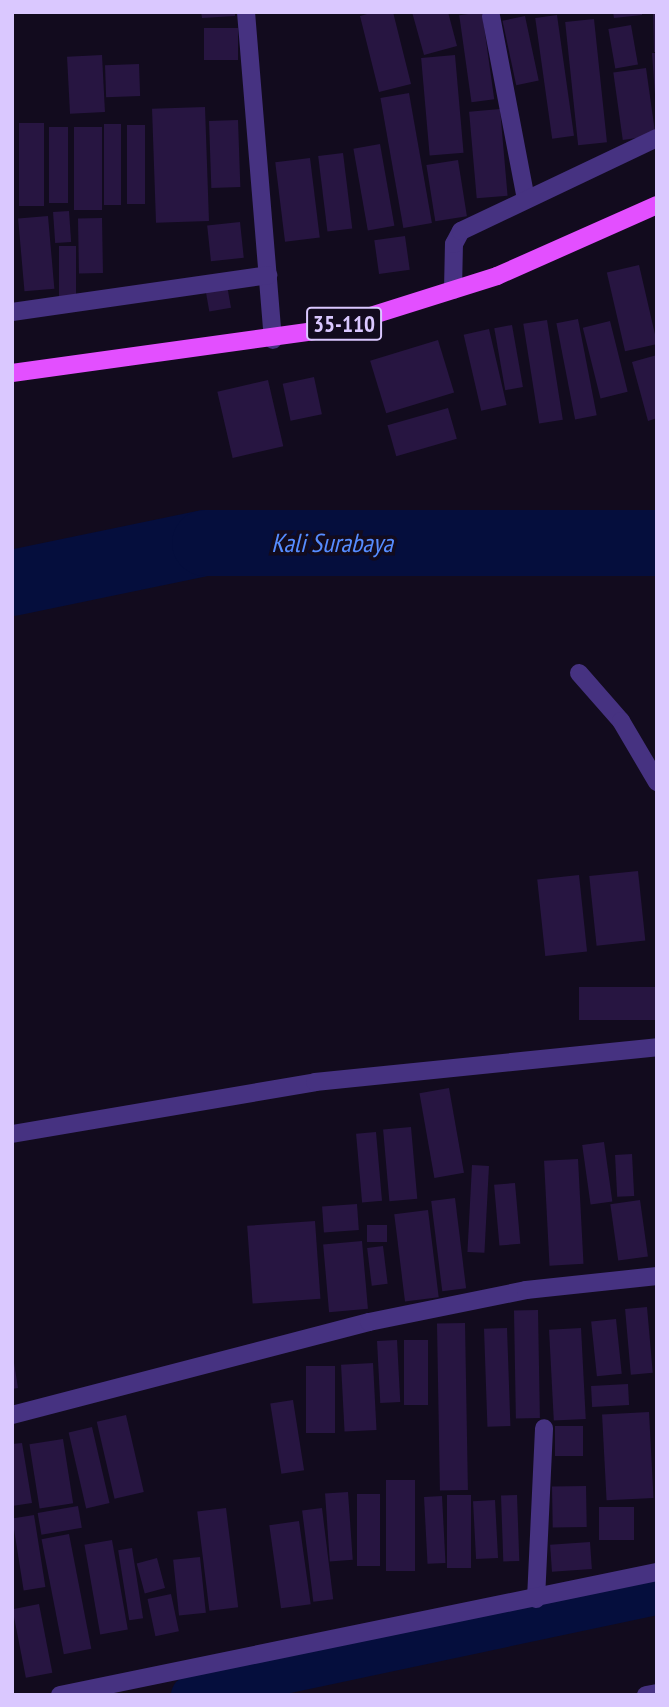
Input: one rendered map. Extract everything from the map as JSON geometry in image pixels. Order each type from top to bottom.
[{"type":"main road","name":"35-110","points":[[12,373],[273,340],[329,328],[497,276],[657,205]]},
{"type":"street","points":[[246,12],[273,340]]},
{"type":"street","points":[[491,16],[526,200]]},
{"type":"street","points":[[453,290],[454,244],[459,233],[657,138]]},
{"type":"street","points":[[12,312],[268,275]]},
{"type":"street","points":[[579,673],[621,721],[657,782]]},
{"type":"street","points":[[12,1134],[316,1082],[657,1047]]},
{"type":"street","points":[[12,1416],[369,1322],[526,1290],[657,1276]]},
{"type":"street","points":[[536,1599],[544,1428]]},
{"type":"street","points":[[60,1695],[657,1572]]},
{"type":"street","points":[[646,1695],[657,1693]]},
{"type":"building","points":[[201,12],[235,12],[235,16],[202,18]]},
{"type":"building","points":[[374,12],[393,12],[411,84],[379,92],[360,16]]},
{"type":"building","points":[[412,12],[448,12],[457,46],[424,55]]},
{"type":"building","points":[[482,12],[494,99],[471,102],[459,15]]},
{"type":"building","points":[[613,12],[642,12],[642,15],[614,18]]},
{"type":"building","points":[[653,12],[657,12],[657,52],[654,52]]},
{"type":"building","points":[[557,15],[574,136],[552,139],[535,18]]},
{"type":"building","points":[[525,16],[539,81],[516,85],[503,21]]},
{"type":"building","points":[[594,19],[607,142],[578,145],[565,22]]},
{"type":"building","points":[[631,25],[638,64],[615,68],[608,29]]},
{"type":"building","points":[[204,28],[238,28],[238,60],[204,60]]},
{"type":"building","points":[[652,53],[657,53],[657,95],[655,95]]},
{"type":"building","points":[[102,55],[105,112],[70,114],[67,57]]},
{"type":"building","points":[[455,55],[464,153],[430,156],[421,58]]},
{"type":"building","points":[[139,64],[140,96],[106,97],[105,65]]},
{"type":"building","points":[[646,68],[655,135],[623,140],[613,73]]},
{"type":"building","points":[[409,93],[432,223],[403,228],[380,98]]},
{"type":"building","points":[[205,107],[209,221],[156,223],[152,109]]},
{"type":"building","points":[[500,109],[508,196],[477,198],[469,112]]},
{"type":"building","points":[[238,120],[240,187],[211,188],[209,121]]},
{"type":"building","points":[[19,123],[44,123],[44,206],[19,206]]},
{"type":"building","points":[[104,124],[121,124],[121,205],[104,205]]},
{"type":"building","points":[[127,125],[145,125],[145,204],[127,204]]},
{"type":"building","points":[[49,127],[68,127],[68,203],[49,203]]},
{"type":"building","points":[[74,127],[102,127],[102,210],[74,210]]},
{"type":"building","points":[[380,144],[394,226],[368,230],[353,149]]},
{"type":"building","points":[[343,153],[352,228],[327,231],[318,156]]},
{"type":"building","points":[[310,158],[320,237],[285,242],[275,162]]},
{"type":"building","points":[[458,160],[467,216],[435,221],[426,165]]},
{"type":"building","points":[[69,211],[71,242],[55,243],[53,212]]},
{"type":"building","points":[[48,216],[54,289],[24,291],[18,219]]},
{"type":"building","points":[[78,218],[102,218],[103,273],[79,273]]},
{"type":"building","points":[[240,222],[244,258],[211,261],[207,225]]},
{"type":"building","points":[[405,236],[410,270],[379,274],[374,240]]},
{"type":"building","points":[[59,246],[76,246],[76,298],[59,298]]},
{"type":"building","points":[[639,265],[657,344],[625,351],[607,272]]},
{"type":"building","points":[[227,285],[231,308],[209,311],[205,289]]},
{"type":"building","points":[[578,319],[597,415],[575,419],[556,323]]},
{"type":"building","points":[[547,320],[563,420],[539,424],[523,324]]},
{"type":"building","points":[[610,321],[628,392],[600,399],[583,328]]},
{"type":"building","points":[[512,325],[523,387],[505,390],[494,328]]},
{"type":"building","points":[[489,329],[507,405],[481,411],[464,335]]},
{"type":"building","points":[[438,340],[454,393],[386,413],[370,361]]},
{"type":"building","points":[[657,355],[657,418],[648,421],[632,362]]},
{"type":"building","points":[[314,377],[322,414],[291,421],[283,384]]},
{"type":"building","points":[[268,380],[283,446],[233,458],[217,392]]},
{"type":"building","points":[[448,408],[457,439],[396,456],[387,425]]},
{"type":"building","points":[[638,871],[645,941],[597,946],[589,876]]},
{"type":"building","points":[[579,875],[587,952],[545,956],[537,879]]},
{"type":"building","points":[[579,987],[657,987],[657,1020],[579,1020]]},
{"type":"building","points":[[449,1088],[464,1173],[434,1178],[419,1093]]},
{"type":"building","points":[[411,1127],[417,1199],[389,1201],[383,1129]]},
{"type":"building","points":[[376,1132],[382,1201],[362,1202],[356,1134]]},
{"type":"building","points":[[604,1142],[612,1201],[591,1204],[582,1145]]},
{"type":"building","points":[[632,1154],[634,1196],[617,1197],[615,1155]]},
{"type":"building","points":[[578,1159],[583,1264],[550,1266],[544,1161]]},
{"type":"building","points":[[472,1165],[489,1166],[484,1253],[467,1252]]},
{"type":"building","points":[[515,1183],[520,1244],[499,1246],[494,1185]]},
{"type":"building","points":[[455,1198],[466,1288],[442,1291],[431,1201]]},
{"type":"building","points":[[640,1200],[648,1256],[618,1261],[610,1204]]},
{"type":"building","points":[[357,1204],[359,1230],[324,1232],[322,1206]]},
{"type":"building","points":[[428,1210],[439,1297],[405,1301],[394,1214]]},
{"type":"building","points":[[315,1221],[320,1299],[253,1304],[247,1226]]},
{"type":"building","points":[[367,1225],[387,1225],[387,1242],[367,1242]]},
{"type":"building","points":[[362,1241],[368,1309],[329,1312],[323,1244]]},
{"type":"building","points":[[383,1246],[388,1284],[372,1286],[367,1248]]},
{"type":"building","points":[[647,1307],[653,1373],[631,1375],[625,1309]]},
{"type":"building","points":[[514,1310],[538,1310],[540,1418],[516,1418]]},
{"type":"building","points":[[616,1319],[622,1374],[597,1376],[591,1322]]},
{"type":"building","points":[[437,1323],[465,1323],[468,1490],[440,1490]]},
{"type":"building","points":[[507,1328],[510,1426],[487,1427],[484,1329]]},
{"type":"building","points":[[581,1328],[586,1419],[554,1421],[549,1330]]},
{"type":"building","points":[[397,1340],[400,1402],[380,1403],[377,1341]]},
{"type":"building","points":[[404,1340],[428,1340],[428,1405],[404,1405]]},
{"type":"building","points":[[14,1363],[18,1388],[12,1389],[12,1364]]},
{"type":"building","points":[[373,1363],[377,1430],[345,1432],[341,1365]]},
{"type":"building","points":[[306,1366],[335,1366],[335,1433],[306,1433]]},
{"type":"building","points":[[628,1384],[629,1405],[592,1407],[591,1386]]},
{"type":"building","points":[[293,1400],[304,1470],[281,1474],[270,1404]]},
{"type":"building","points":[[649,1412],[654,1498],[607,1500],[602,1414]]},
{"type":"building","points":[[126,1415],[144,1492],[115,1499],[97,1422]]},
{"type":"building","points":[[555,1426],[583,1426],[583,1456],[555,1456]]},
{"type":"building","points":[[92,1427],[110,1503],[86,1508],[69,1432]]},
{"type":"building","points":[[63,1439],[73,1503],[40,1509],[29,1444]]},
{"type":"building","points":[[22,1443],[32,1503],[12,1506],[12,1444]]},
{"type":"building","points":[[386,1480],[415,1480],[415,1571],[386,1571]]},
{"type":"building","points":[[586,1486],[587,1527],[553,1528],[552,1487]]},
{"type":"building","points":[[348,1492],[353,1560],[330,1561],[325,1494]]},
{"type":"building","points":[[357,1494],[380,1494],[380,1566],[357,1566]]},
{"type":"building","points":[[447,1495],[471,1495],[471,1568],[447,1568]]},
{"type":"building","points":[[517,1495],[519,1561],[503,1562],[501,1496]]},
{"type":"building","points":[[442,1496],[446,1563],[428,1564],[424,1497]]},
{"type":"building","points":[[495,1500],[498,1558],[476,1559],[473,1501]]},
{"type":"building","points":[[78,1506],[82,1528],[41,1535],[38,1513]]},
{"type":"building","points":[[599,1507],[634,1507],[634,1540],[599,1540]]},
{"type":"building","points":[[226,1508],[238,1607],[209,1611],[197,1512]]},
{"type":"building","points":[[322,1508],[333,1599],[313,1602],[302,1510]]},
{"type":"building","points":[[34,1515],[45,1587],[24,1591],[12,1518]]},
{"type":"building","points":[[299,1521],[311,1604],[281,1608],[269,1525]]},
{"type":"building","points":[[69,1534],[91,1649],[64,1654],[42,1539]]},
{"type":"building","points":[[112,1540],[128,1630],[100,1634],[84,1545]]},
{"type":"building","points":[[590,1542],[592,1569],[552,1572],[550,1545]]},
{"type":"building","points":[[132,1548],[143,1618],[129,1620],[118,1550]]},
{"type":"building","points":[[200,1557],[206,1613],[179,1616],[173,1560]]},
{"type":"building","points":[[157,1558],[165,1588],[145,1593],[137,1563]]},
{"type":"building","points":[[171,1594],[179,1631],[155,1636],[148,1599]]},
{"type":"building","points":[[39,1604],[52,1673],[26,1678],[12,1609]]},
{"type":"waterway","name":"Kali Surabaya","points":[[12,583],[205,543],[657,543]]},
{"type":"waterway","points":[[190,1695],[657,1596]]}]
